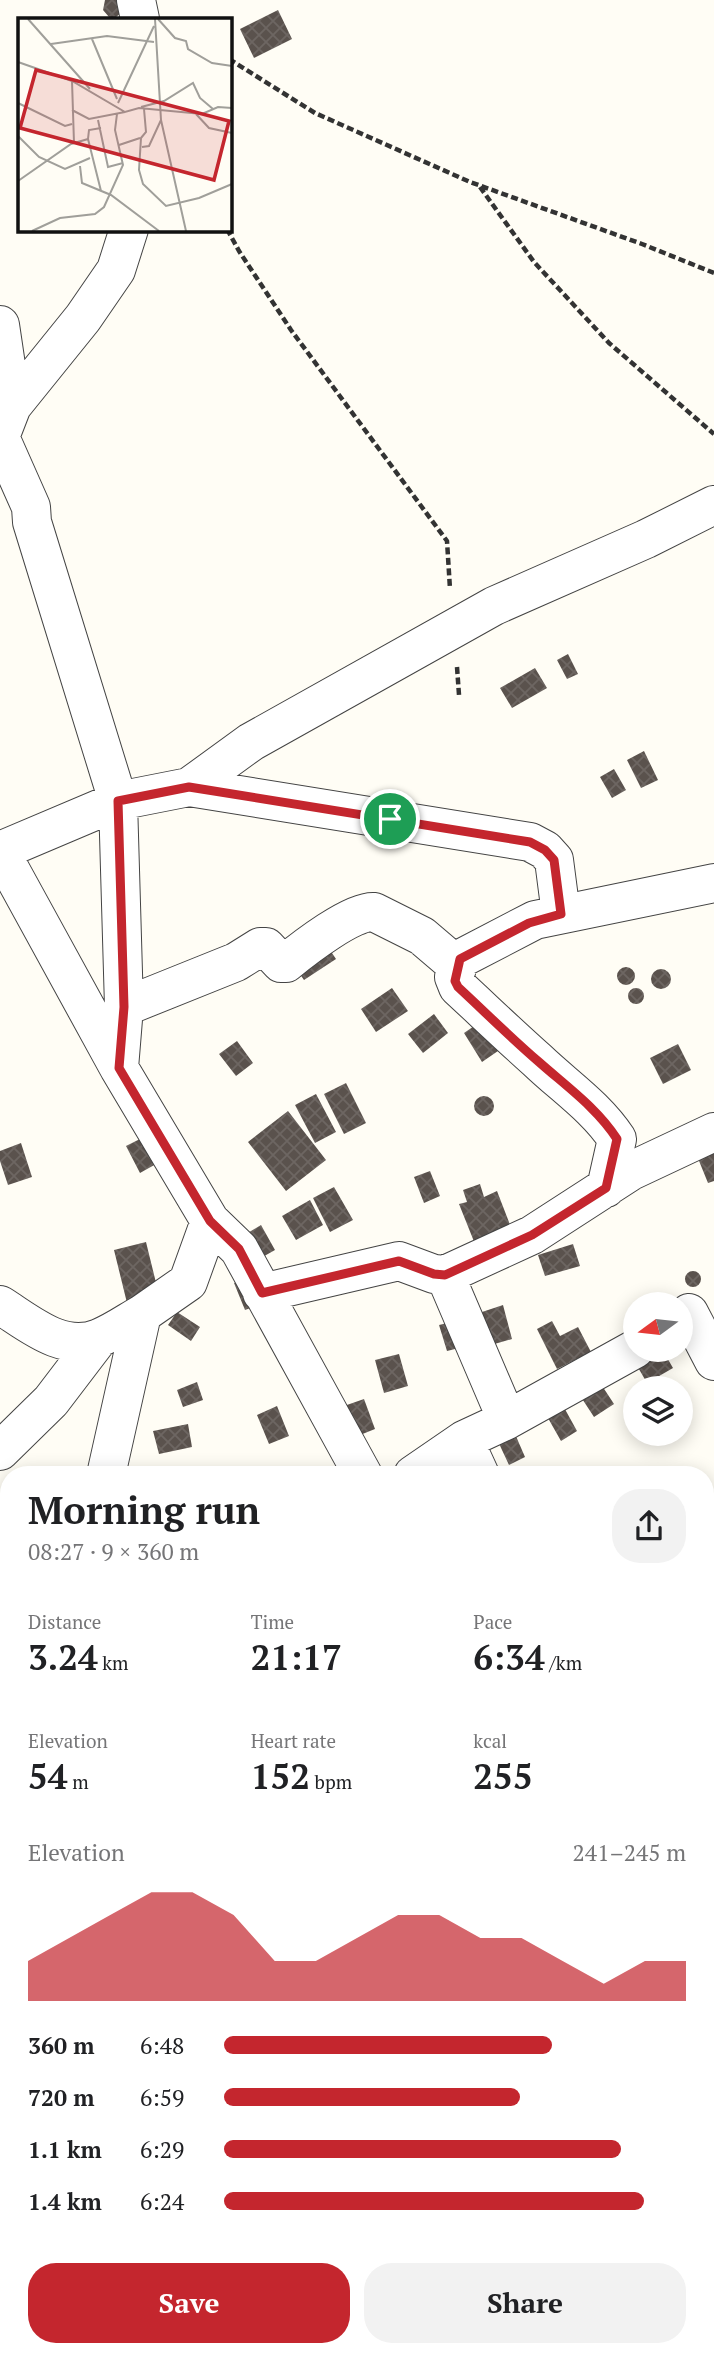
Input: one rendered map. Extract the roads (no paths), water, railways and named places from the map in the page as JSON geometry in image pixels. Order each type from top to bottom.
[{"type":"street","points":[[136,0],[140,18]]},
{"type":"street","points":[[119,1068],[124,1007],[118,801],[32,522],[31,507],[1,437],[12,406],[83,318],[116,270],[128,231]]},
{"type":"street","points":[[0,325],[12,406]]},
{"type":"street","points":[[189,787],[251,742],[494,606],[646,539],[714,505]]},
{"type":"street","points":[[358,1466],[239,1249],[210,1221],[119,1068],[0,851],[118,801],[189,787],[530,842],[545,850],[554,860],[561,914]]},
{"type":"street","points":[[124,1007],[236,962],[260,947],[266,947],[281,963],[286,963],[341,924],[368,912],[374,912],[422,936],[449,959],[460,959],[529,923],[714,883]]},
{"type":"street","points":[[460,959],[454,976],[458,987],[600,1115],[617,1139],[606,1188]]},
{"type":"street","points":[[262,1293],[399,1261],[434,1274],[445,1275],[532,1235],[637,1168],[714,1132]]},
{"type":"street","points":[[0,1305],[50,1337],[73,1342],[99,1338],[142,1314],[188,1282],[210,1221]]},
{"type":"street","points":[[445,1275],[508,1420]]},
{"type":"street","points":[[695,1313],[714,1361]]},
{"type":"street","points":[[109,1466],[142,1314]]},
{"type":"street","points":[[0,1451],[51,1401],[99,1338]]},
{"type":"street","points":[[426,1466],[464,1440],[508,1420],[623,1356]]},
{"type":"street","points":[[464,1440],[476,1466]]}]
